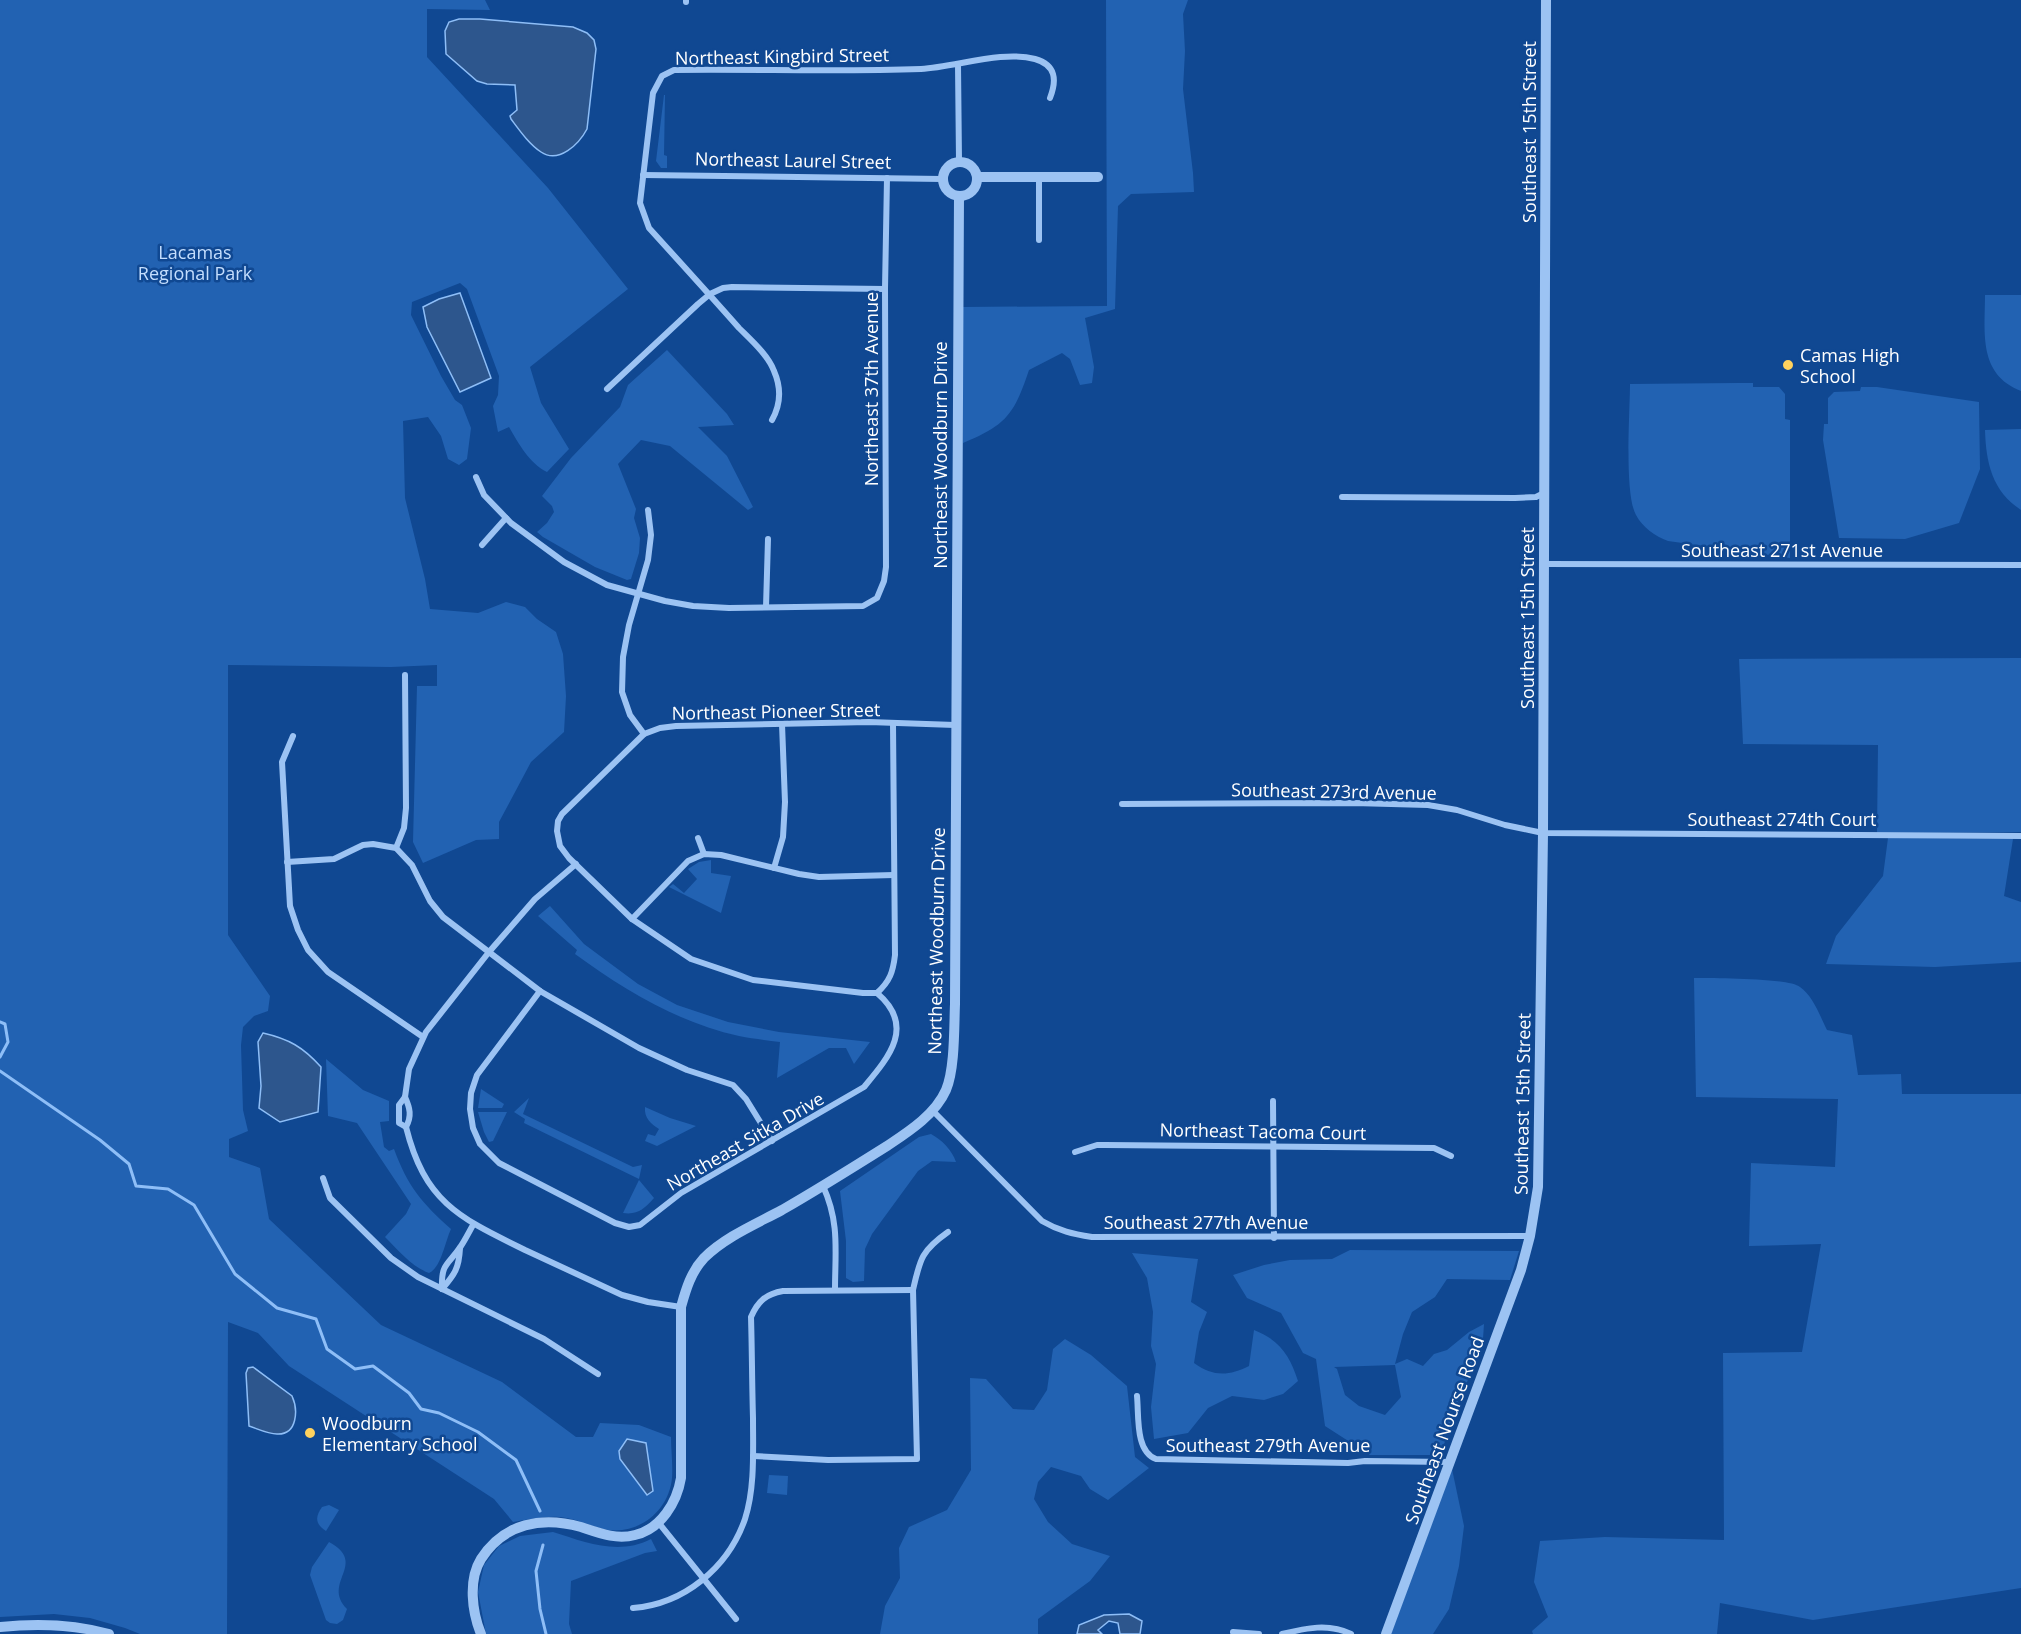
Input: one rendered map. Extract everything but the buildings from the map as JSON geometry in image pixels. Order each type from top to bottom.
[{"type":"street","name":"Southeast 15th Street","points":[[1530,1236],[1538,1187],[1539,1160],[1543,833],[1545,0]]},
{"type":"street","name":"Northeast Kingbird Street","points":[[772,420],[777,411],[779,396],[778,382],[773,368],[710,294],[649,228],[640,203],[653,93],[662,76],[674,70],[923,69],[1019,57],[1036,59],[1047,64],[1055,74],[1055,86],[1050,98]]},
{"type":"street","points":[[958,65],[958,161]]},
{"type":"street","points":[[958,161],[971,165],[977,177],[972,191],[958,196],[945,189],[942,179],[945,169],[958,161]]},
{"type":"street","name":"Northeast Laurel Street","points":[[643,175],[942,179]]},
{"type":"street","points":[[977,177],[1098,177]]},
{"type":"street","points":[[1039,177],[1039,240]]},
{"type":"street","name":"Northeast 37th Avenue","points":[[766,607],[863,606],[877,598],[884,581],[886,567],[887,178]]},
{"type":"street","name":"Northeast Woodburn Drive","points":[[481,1634],[474,1606],[474,1580],[477,1566],[498,1538],[519,1527],[535,1523],[566,1523],[601,1535],[634,1535],[658,1522],[672,1506],[681,1478],[681,1307],[693,1272],[704,1258],[722,1244],[823,1186],[916,1126],[932,1110],[946,1090],[953,1053],[955,1004],[958,196]]},
{"type":"street","points":[[608,389],[710,294],[723,288],[885,289]]},
{"type":"street","points":[[476,477],[484,495],[506,518],[564,562],[607,585],[693,606],[766,607],[768,539]]},
{"type":"street","points":[[1342,497],[1515,498],[1536,497],[1544,493]]},
{"type":"street","points":[[644,734],[630,715],[622,692],[623,657],[649,552],[651,535],[648,510]]},
{"type":"street","points":[[482,545],[506,518]]},
{"type":"street","name":"Southeast 271st Avenue","points":[[1544,564],[2021,565]]},
{"type":"street","points":[[396,848],[404,828],[406,808],[405,675]]},
{"type":"street","name":"Northeast Pioneer Street","points":[[877,993],[753,980],[691,959],[632,920],[576,864],[560,846],[558,821],[562,814],[644,734],[660,728],[869,722],[955,725]]},
{"type":"street","points":[[774,868],[783,837],[785,802],[782,724]]},
{"type":"street","points":[[877,993],[887,983],[893,970],[895,955],[893,724]]},
{"type":"street","points":[[293,736],[282,762],[290,906],[298,930],[308,950],[328,972],[423,1037]]},
{"type":"street","name":"Southeast 273rd Avenue","points":[[1122,804],[1354,802],[1428,805],[1457,810],[1505,825],[1543,833]]},
{"type":"street","name":"Southeast 274th Court","points":[[1543,833],[2021,836]]},
{"type":"street","points":[[698,838],[704,854]]},
{"type":"street","points":[[287,862],[334,859],[363,845],[373,844],[396,848],[412,865],[430,901],[443,917],[540,991],[662,1060],[733,1085],[746,1099],[772,1141]]},
{"type":"street","points":[[632,920],[688,861],[704,854],[721,855],[819,877],[894,875]]},
{"type":"street","points":[[576,864],[535,899],[489,952],[423,1037],[409,1069],[405,1097],[410,1113],[410,1121],[406,1127],[411,1149],[424,1177],[442,1200],[472,1225],[621,1295],[681,1307]]},
{"type":"street","name":"Northeast Sitka Drive","points":[[540,991],[477,1075],[471,1093],[472,1128],[480,1144],[499,1163],[615,1223],[629,1227],[640,1225],[681,1193],[856,1094],[864,1087],[887,1060],[895,1043],[897,1030],[892,1008],[877,993]]},
{"type":"street","points":[[405,1097],[399,1105],[398,1113],[399,1123],[406,1127]]},
{"type":"street","points":[[1273,1101],[1274,1238]]},
{"type":"street","name":"Southeast 277th Avenue","points":[[932,1110],[1042,1221],[1072,1234],[1092,1237],[1274,1238],[1530,1236]]},
{"type":"street","name":"Northeast Tacoma Court","points":[[1075,1152],[1097,1144],[1434,1148],[1451,1156]]},
{"type":"street","points":[[323,1178],[330,1198],[392,1258],[417,1278],[543,1339],[598,1374]]},
{"type":"street","points":[[823,1186],[832,1206],[836,1226],[835,1290]]},
{"type":"street","points":[[442,1289],[441,1274],[448,1259],[460,1248],[472,1225]]},
{"type":"street","points":[[753,1456],[828,1460],[917,1459],[914,1290],[919,1263],[929,1245],[948,1232]]},
{"type":"street","name":"Southeast Nourse Road","points":[[1386,1634],[1521,1270],[1530,1236]]},
{"type":"street","points":[[442,1289],[453,1277],[459,1264],[460,1248]]},
{"type":"street","points":[[633,1608],[663,1603],[681,1595],[704,1580],[735,1542],[745,1518],[750,1496],[753,1456],[752,1317],[756,1306],[762,1299],[772,1293],[914,1290]]},
{"type":"street","name":"Southeast 279th Avenue","points":[[1137,1396],[1141,1442],[1150,1457],[1156,1459],[1348,1463],[1365,1461],[1449,1462]]},
{"type":"street","points":[[658,1522],[735,1619]]},
{"type":"street","points":[[0,1627],[24,1624],[72,1626],[109,1634]]},
{"type":"street","points":[[1282,1634],[1323,1627],[1352,1634]]},
{"type":"street","points":[[1233,1632],[1259,1634]]},
{"type":"green space","name":"Lacamas Regional Park","points":[[0,0],[485,0],[490,10],[427,9],[427,57],[548,188],[628,289],[530,367],[541,403],[569,449],[547,472],[530,458],[509,427],[498,432],[493,406],[498,395],[499,376],[467,289],[460,283],[412,302],[411,315],[441,376],[455,400],[462,405],[471,428],[467,459],[459,465],[448,459],[441,436],[428,417],[403,421],[405,498],[430,609],[478,613],[506,602],[525,607],[537,619],[556,632],[563,654],[566,696],[564,732],[531,762],[499,822],[499,839],[476,840],[423,863],[413,842],[417,686],[437,686],[437,665],[391,667],[228,665],[228,935],[270,996],[268,1011],[254,1016],[243,1027],[241,1045],[243,1110],[248,1131],[229,1139],[229,1157],[260,1168],[269,1219],[381,1325],[502,1382],[576,1437],[593,1437],[600,1423],[639,1425],[671,1437],[670,1490],[658,1511],[639,1525],[615,1531],[559,1517],[513,1522],[494,1499],[289,1366],[258,1333],[228,1322],[227,1634],[140,1634],[90,1618],[54,1614],[0,1617]]},
{"type":"green space","points":[[1106,0],[1188,0],[1183,14],[1185,51],[1183,89],[1194,192],[1131,194],[1118,206],[1115,309],[1085,318],[1094,367],[1092,383],[1080,385],[1070,359],[1062,353],[1029,370],[1013,408],[999,424],[963,443],[963,307],[1107,306]]},
{"type":"green space","points":[[664,95],[664,155],[667,156],[667,168],[661,168],[656,161]]},
{"type":"green space","points":[[1985,295],[2021,295],[2021,391],[2007,384],[1997,374],[1991,363],[1985,338]]},
{"type":"green space","points":[[667,350],[727,414],[734,425],[698,427],[727,456],[753,507],[748,510],[670,446],[641,440],[618,464],[636,509],[634,518],[640,538],[639,553],[631,579],[627,580],[595,567],[537,532],[554,512],[552,506],[542,496],[571,458],[620,407],[628,385]]},
{"type":"green space","points":[[1753,383],[1753,387],[1779,387],[1785,394],[1785,419],[1790,420],[1790,558],[1668,541],[1654,534],[1639,520],[1632,504],[1629,472],[1630,384]]},
{"type":"green space","points":[[1861,387],[1877,387],[1979,402],[1980,469],[1959,523],[1905,539],[1839,538],[1823,440],[1824,424],[1828,424],[1828,398],[1834,392],[1860,391]]},
{"type":"green space","points":[[2021,429],[2021,510],[2003,494],[1992,475],[1985,430]]},
{"type":"green space","points":[[2021,658],[2021,832],[1877,833],[1878,745],[1743,744],[1739,659]]},
{"type":"green space","points":[[1888,838],[2013,839],[2004,896],[2021,902],[2021,962],[1935,967],[1826,964],[1836,936],[1883,876]]},
{"type":"green space","points":[[711,860],[711,873],[731,876],[721,913],[669,887],[673,884],[684,893],[697,879],[688,869],[699,862]]},
{"type":"green space","points":[[550,906],[584,944],[638,984],[677,1005],[728,1022],[779,1032],[870,1042],[854,1064],[846,1048],[829,1048],[777,1078],[780,1042],[744,1037],[717,1030],[653,1004],[575,954],[577,950],[538,916]]},
{"type":"green space","points":[[1694,978],[1766,980],[1800,987],[1812,1001],[1827,1030],[1852,1035],[1858,1075],[1901,1074],[1902,1094],[2021,1094],[2021,1588],[1813,1620],[1720,1603],[1717,1634],[1533,1634],[1532,1631],[1548,1617],[1534,1582],[1540,1541],[1605,1537],[1724,1540],[1723,1353],[1802,1352],[1821,1244],[1749,1246],[1751,1163],[1835,1167],[1838,1099],[1696,1097]]},
{"type":"green space","points":[[326,1059],[363,1090],[389,1101],[389,1121],[380,1122],[384,1147],[389,1151],[394,1149],[417,1194],[451,1229],[437,1266],[429,1273],[400,1253],[385,1237],[406,1214],[411,1204],[357,1123],[328,1116]]},
{"type":"green space","points":[[481,1089],[504,1104],[502,1108],[478,1108]]},
{"type":"green space","points":[[529,1098],[523,1114],[633,1167],[642,1165],[639,1179],[524,1123],[525,1119],[514,1112]]},
{"type":"green space","points":[[645,1107],[696,1126],[657,1146],[645,1141],[648,1134],[655,1136],[659,1129],[649,1120]]},
{"type":"green space","points":[[478,1112],[507,1112],[493,1141],[489,1142]]},
{"type":"green space","points":[[931,1134],[946,1146],[956,1162],[932,1161],[918,1171],[872,1234],[865,1249],[864,1281],[853,1282],[846,1278],[846,1241],[840,1191],[919,1137]]},
{"type":"green space","points":[[639,1180],[654,1198],[640,1210],[623,1213]]},
{"type":"green space","points":[[1350,1250],[1519,1251],[1510,1280],[1447,1279],[1435,1297],[1412,1312],[1403,1334],[1395,1364],[1407,1359],[1423,1366],[1434,1354],[1447,1350],[1469,1332],[1484,1324],[1483,1339],[1440,1455],[1370,1455],[1325,1426],[1316,1359],[1303,1353],[1281,1313],[1247,1298],[1233,1275],[1290,1260],[1332,1259]],"holes":[[[1395,1365],[1401,1397],[1385,1415],[1359,1406],[1345,1395],[1337,1369],[1334,1367]]]},
{"type":"green space","points":[[1132,1253],[1198,1259],[1191,1302],[1207,1312],[1199,1332],[1194,1363],[1208,1371],[1221,1374],[1235,1372],[1249,1366],[1254,1330],[1271,1339],[1283,1350],[1298,1381],[1283,1394],[1264,1400],[1232,1396],[1208,1408],[1188,1433],[1154,1439],[1151,1407],[1156,1364],[1151,1346],[1153,1312],[1147,1278]]},
{"type":"green space","points":[[1065,1339],[1091,1355],[1127,1386],[1135,1457],[1149,1468],[1108,1500],[1090,1489],[1081,1476],[1051,1467],[1038,1482],[1034,1499],[1048,1522],[1072,1544],[1110,1556],[1090,1581],[1038,1619],[1038,1634],[880,1634],[885,1606],[900,1578],[899,1548],[909,1527],[947,1510],[971,1470],[970,1378],[986,1379],[1013,1409],[1034,1410],[1047,1390],[1053,1349]]},
{"type":"green space","points":[[1452,1469],[1464,1526],[1459,1566],[1449,1609],[1433,1634],[1391,1634]]},
{"type":"green space","points":[[769,1475],[788,1476],[787,1495],[767,1493]]},
{"type":"green space","points":[[329,1505],[339,1510],[326,1531],[318,1523],[317,1517],[322,1507]]},
{"type":"green space","points":[[553,1532],[589,1543],[614,1547],[639,1544],[651,1539],[657,1551],[645,1553],[571,1581],[569,1624],[572,1634],[486,1634],[478,1592],[484,1565],[499,1546],[520,1536]]},
{"type":"green space","points":[[329,1542],[340,1550],[345,1558],[339,1590],[340,1599],[347,1609],[343,1620],[337,1624],[326,1620],[310,1575],[312,1567]]},
{"type":"shaded area","points":[[459,19],[573,27],[587,33],[594,40],[596,49],[587,129],[574,146],[555,156],[541,152],[511,119],[510,116],[517,110],[515,85],[487,84],[477,81],[446,54],[445,31],[449,22]]},
{"type":"shaded area","points":[[460,293],[491,378],[460,392],[427,327],[423,307],[439,299]]},
{"type":"shaded area","points":[[263,1033],[295,1045],[321,1067],[318,1112],[280,1122],[259,1108],[261,1086],[258,1042]]},
{"type":"shaded area","points":[[253,1367],[292,1396],[295,1420],[293,1426],[284,1433],[270,1433],[249,1426],[246,1373],[248,1368]]},
{"type":"shaded area","points":[[627,1439],[646,1443],[653,1491],[647,1495],[620,1459],[619,1451]]},
{"type":"shaded area","points":[[1129,1614],[1142,1621],[1140,1634],[1120,1634],[1118,1623],[1109,1621],[1098,1630],[1102,1634],[1077,1634],[1079,1625],[1104,1615]]},
{"type":"waterway","points":[[0,1022],[5,1024],[8,1042],[0,1057]]},
{"type":"waterway","points":[[0,1071],[100,1140],[129,1164],[136,1186],[168,1189],[194,1205],[235,1274],[277,1308],[316,1319],[327,1349],[355,1369],[373,1366],[409,1393],[421,1409],[439,1413],[478,1432],[516,1460],[540,1511]]},
{"type":"waterway","points":[[543,1545],[536,1571],[540,1609],[546,1634]]},
{"type":"place","name":"Camas High School","points":[[1788,365]]},
{"type":"place","name":"Woodburn Elementary School","points":[[310,1433]]}]
